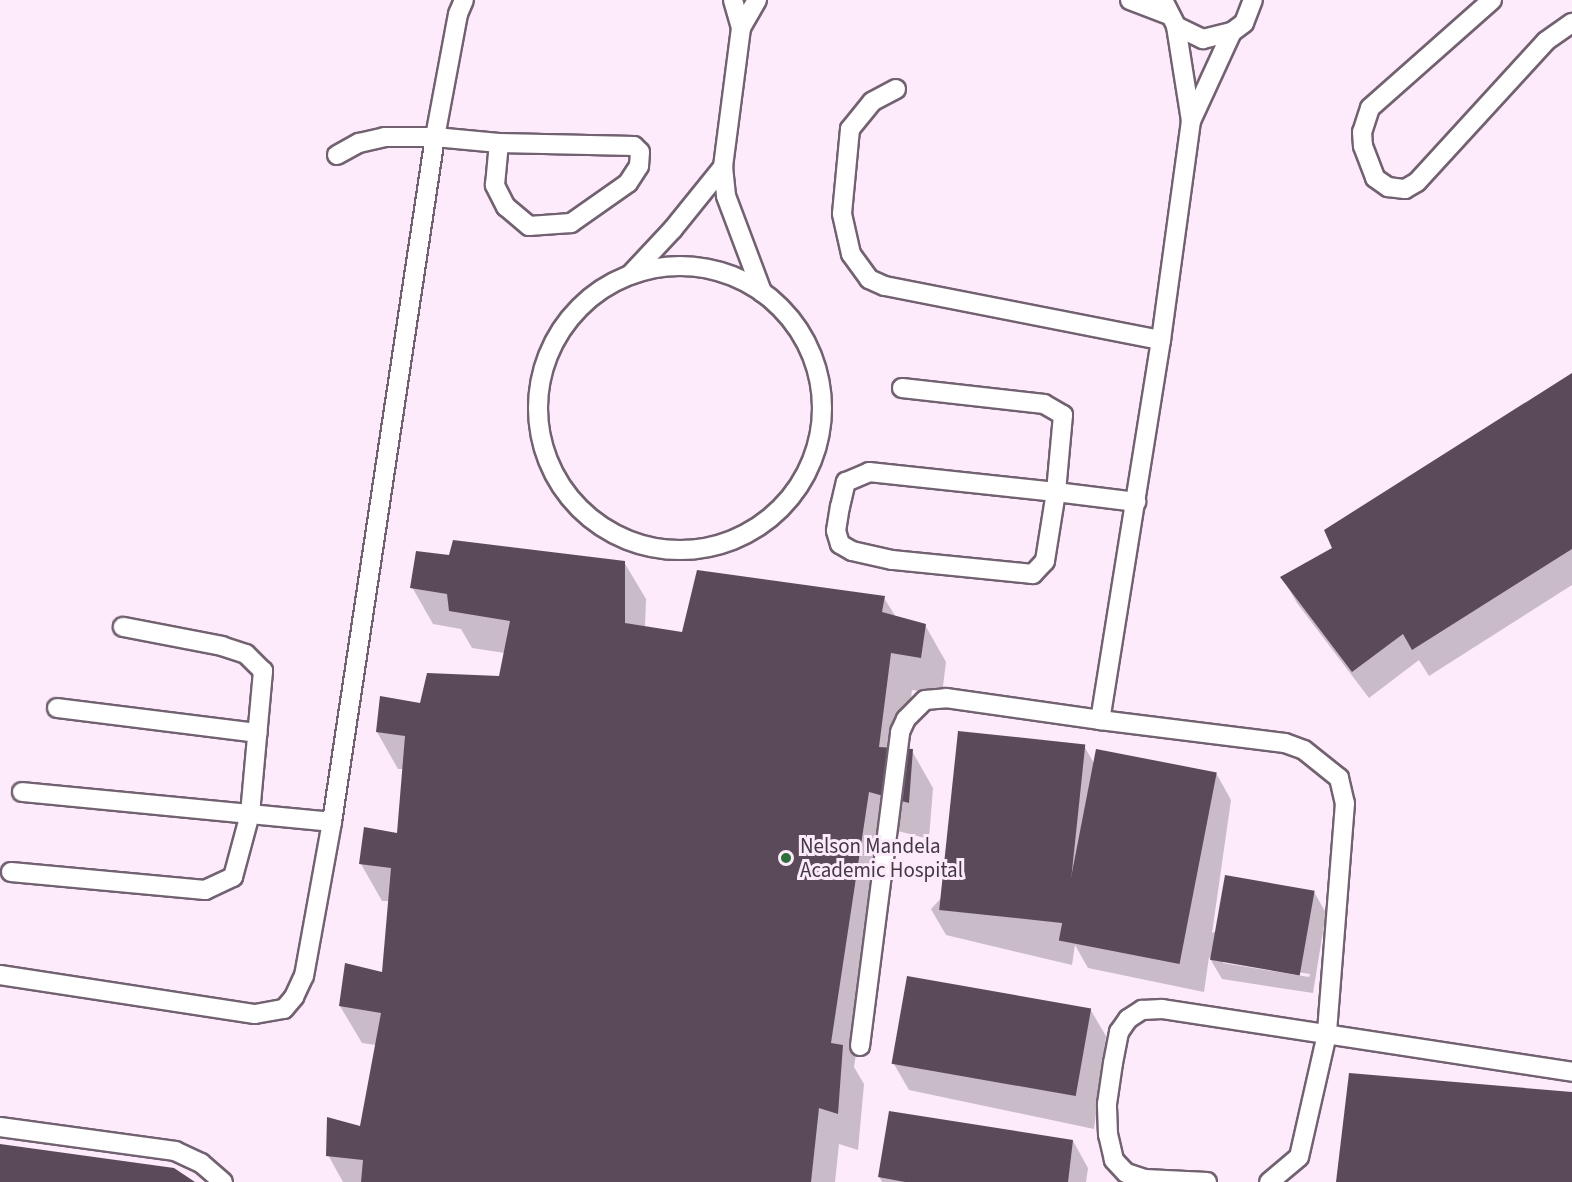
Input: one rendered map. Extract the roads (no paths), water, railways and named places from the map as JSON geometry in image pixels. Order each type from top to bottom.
[{"type":"lane","points":[[0,975],[255,1014],[284,1009],[304,976],[332,822],[435,137],[458,14],[464,0]]},
{"type":"lane","points":[[733,0],[741,28]]},
{"type":"lane","points":[[757,0],[741,28],[723,167],[726,196],[762,292]]},
{"type":"lane","points":[[1130,0],[1169,13],[1203,39],[1232,32],[1244,23],[1253,0]]},
{"type":"lane","points":[[1492,0],[1370,108],[1362,132],[1363,146],[1375,178],[1388,187],[1405,189],[1417,182],[1546,41],[1572,24]]},
{"type":"lane","points":[[1169,13],[1191,121]]},
{"type":"lane","points":[[1100,720],[1161,340],[1191,121],[1232,32]]},
{"type":"lane","points":[[896,89],[872,102],[850,129],[842,214],[851,254],[869,279],[885,286],[1161,340]]},
{"type":"lane","points":[[337,155],[359,143],[384,137],[435,137],[498,143],[634,146],[640,152],[639,166],[628,183],[571,223],[529,226],[506,207],[495,185],[498,143]]},
{"type":"lane","points":[[630,275],[723,167]]},
{"type":"lane","points":[[665,267],[700,268],[732,276],[762,292],[787,314],[806,341],[818,372],[823,405],[820,438],[809,469],[792,497],[768,520],[749,532],[708,548],[674,550],[639,544],[606,530],[579,509],[557,480],[543,448],[537,413],[540,378],[552,344],[572,315],[590,299],[630,275],[665,267]]},
{"type":"lane","points":[[902,388],[1053,407],[1063,415],[1056,492],[1045,561],[1033,574],[892,560],[852,551],[840,544],[836,531],[846,483],[869,471],[1056,492],[1136,502]]},
{"type":"lane","points":[[10,872],[205,890],[233,877],[250,814],[263,671],[246,654],[222,646],[123,627]]},
{"type":"lane","points":[[860,1046],[900,732],[906,719],[925,700],[946,698],[1285,743],[1304,750],[1339,778],[1345,803],[1327,1034],[1299,1157],[1269,1182]]},
{"type":"lane","points":[[57,708],[257,734]]},
{"type":"lane","points":[[22,792],[332,822]]},
{"type":"lane","points":[[1207,1182],[1145,1179],[1126,1173],[1114,1160],[1108,1135],[1107,1104],[1119,1032],[1128,1019],[1142,1010],[1162,1009],[1572,1072]]},
{"type":"lane","points":[[0,1128],[175,1151],[201,1163],[223,1182]]},
{"type":"place","name":"Nelson Mandela Academic Hospital","points":[[786,858]]}]
